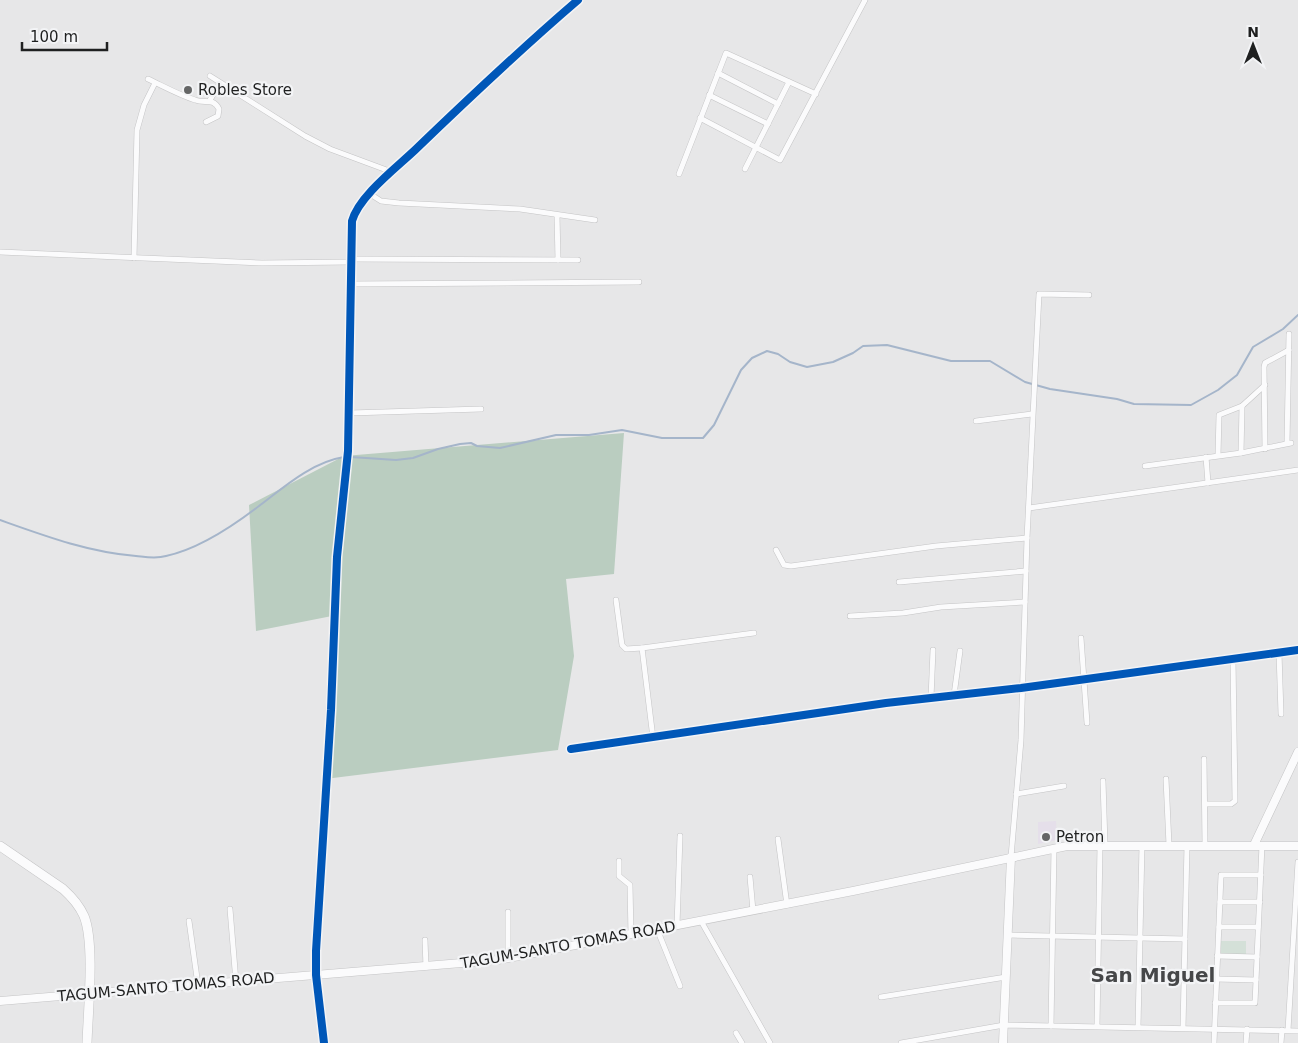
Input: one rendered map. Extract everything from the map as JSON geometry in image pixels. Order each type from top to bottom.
[{"type":"main road","points":[[316,975],[317,920],[327,782],[337,557],[350,413],[350,261],[354,214],[370,194],[392,172],[498,70],[578,0]]},
{"type":"main road","points":[[1258,845],[1298,752]]},
{"type":"main road","name":"TAGUM-SANTO TOMAS ROAD","points":[[0,1001],[316,975],[426,968],[508,958],[753,911],[1054,848],[1142,845],[1298,846]]},
{"type":"main road","points":[[0,846],[63,889],[79,906],[85,921],[88,937],[88,1043]]},
{"type":"main road","points":[[1003,1043],[1011,857]]},
{"type":"street","points":[[700,118],[780,160],[865,0]]},
{"type":"street","points":[[679,174],[724,55],[729,53],[816,94]]},
{"type":"street","points":[[718,73],[778,104]]},
{"type":"street","points":[[210,76],[314,140],[392,172]]},
{"type":"street","points":[[148,79],[195,101],[210,100],[217,106],[219,113],[215,119],[206,122]]},
{"type":"street","points":[[745,169],[789,82]]},
{"type":"street","points":[[134,258],[137,130],[144,105],[156,83]]},
{"type":"street","points":[[210,100],[220,83]]},
{"type":"street","points":[[709,95],[768,124]]},
{"type":"street","points":[[370,194],[381,201],[520,209],[595,220]]},
{"type":"street","points":[[557,215],[558,260]]},
{"type":"street","points":[[0,252],[262,263],[578,260]]},
{"type":"street","points":[[350,284],[639,282]]},
{"type":"street","points":[[1011,857],[1021,740],[1021,688],[1032,414],[1039,294],[1089,295]]},
{"type":"street","points":[[1145,466],[1241,453],[1289,443],[1289,334]]},
{"type":"street","points":[[1265,448],[1265,363],[1289,350]]},
{"type":"street","points":[[1218,455],[1219,415],[1242,406],[1265,385]]},
{"type":"street","points":[[1241,453],[1242,406]]},
{"type":"street","points":[[350,413],[481,409]]},
{"type":"street","points":[[976,421],[1032,414]]},
{"type":"street","points":[[1206,457],[1208,483]]},
{"type":"street","points":[[1029,508],[1298,470]]},
{"type":"street","points":[[776,550],[784,565],[791,566],[945,545],[1027,538]]},
{"type":"street","points":[[899,582],[1026,571]]},
{"type":"street","points":[[616,600],[622,644],[626,649],[754,633]]},
{"type":"street","points":[[850,616],[896,614],[941,607],[1025,602]]},
{"type":"street","points":[[1081,638],[1087,723]]},
{"type":"street","points":[[642,648],[653,738]]},
{"type":"street","points":[[931,698],[932,650]]},
{"type":"street","points":[[571,749],[931,698],[1021,688],[1298,650]]},
{"type":"street","points":[[954,695],[960,651]]},
{"type":"street","points":[[1279,653],[1281,714]]},
{"type":"street","points":[[1205,804],[1231,804],[1235,800],[1233,659]]},
{"type":"street","points":[[1204,759],[1205,845]]},
{"type":"street","points":[[1166,780],[1168,845]]},
{"type":"street","points":[[1097,1026],[1103,781]]},
{"type":"street","points":[[1016,794],[1064,786]]},
{"type":"street","points":[[677,926],[680,836]]},
{"type":"street","points":[[778,839],[787,904]]},
{"type":"street","points":[[1138,1027],[1142,845]]},
{"type":"street","points":[[1183,1028],[1187,845]]},
{"type":"street","points":[[1215,1003],[1255,1003],[1261,875],[1258,845]]},
{"type":"street","points":[[1051,1026],[1054,848]]},
{"type":"street","points":[[619,861],[619,876],[630,885],[630,935]]},
{"type":"street","points":[[1281,1043],[1285,1030],[1298,862]]},
{"type":"street","points":[[1214,1043],[1221,875],[1261,875]]},
{"type":"street","points":[[750,877],[753,911]]},
{"type":"street","points":[[1220,902],[1260,902]]},
{"type":"street","points":[[230,910],[236,982]]},
{"type":"street","points":[[508,912],[508,958]]},
{"type":"street","points":[[190,921],[198,985]]},
{"type":"street","points":[[701,921],[770,1043]]},
{"type":"street","points":[[1219,927],[1258,927]]},
{"type":"street","points":[[658,929],[680,986]]},
{"type":"street","points":[[1008,935],[1185,939]]},
{"type":"street","points":[[425,940],[426,968]]},
{"type":"street","points":[[1217,956],[1256,957]]},
{"type":"street","points":[[316,975],[324,1043]]},
{"type":"street","points":[[881,997],[1006,978]]},
{"type":"street","points":[[1216,979],[1256,980]]},
{"type":"street","points":[[901,1043],[1004,1025],[1298,1031]]},
{"type":"street","points":[[1246,1043],[1247,1029]]},
{"type":"street","points":[[736,1033],[742,1043]]},
{"type":"shaded area","points":[[1056,821],[1057,840],[1038,844],[1038,822]]},
{"type":"shaded area","points":[[1221,941],[1246,941],[1246,954],[1221,954]]},
{"type":"green space","points":[[624,433],[614,574],[566,579],[574,656],[558,750],[325,779],[332,616],[256,631],[249,505],[344,456]]},
{"type":"waterway","points":[[351,457],[396,460],[413,458],[460,444],[471,443],[477,446],[500,448],[556,435],[589,435],[622,430],[662,438],[703,438],[714,425],[741,370],[752,358],[767,351],[778,354],[790,362],[807,367],[833,362],[863,346],[887,345],[951,361],[990,361],[1025,382],[1050,389],[1117,399],[1134,404],[1191,405],[1218,390],[1237,375],[1253,347],[1283,329],[1298,315]]},
{"type":"waterway","points":[[0,520],[50,537],[101,551],[151,558],[162,557],[191,548],[215,536],[299,476],[321,464],[344,457]]},
{"type":"cycle path","points":[[324,1043],[316,975],[316,951],[331,710],[337,557],[348,451],[352,221],[362,202],[379,183],[578,0]]},
{"type":"cycle path","points":[[571,749],[886,703],[1021,688],[1298,650]]},
{"type":"place","name":"Robles Store","points":[[188,90]]},
{"type":"place","name":"Petron","points":[[1046,837]]},
{"type":"district","name":"San Miguel","points":[[1153,975]]}]
